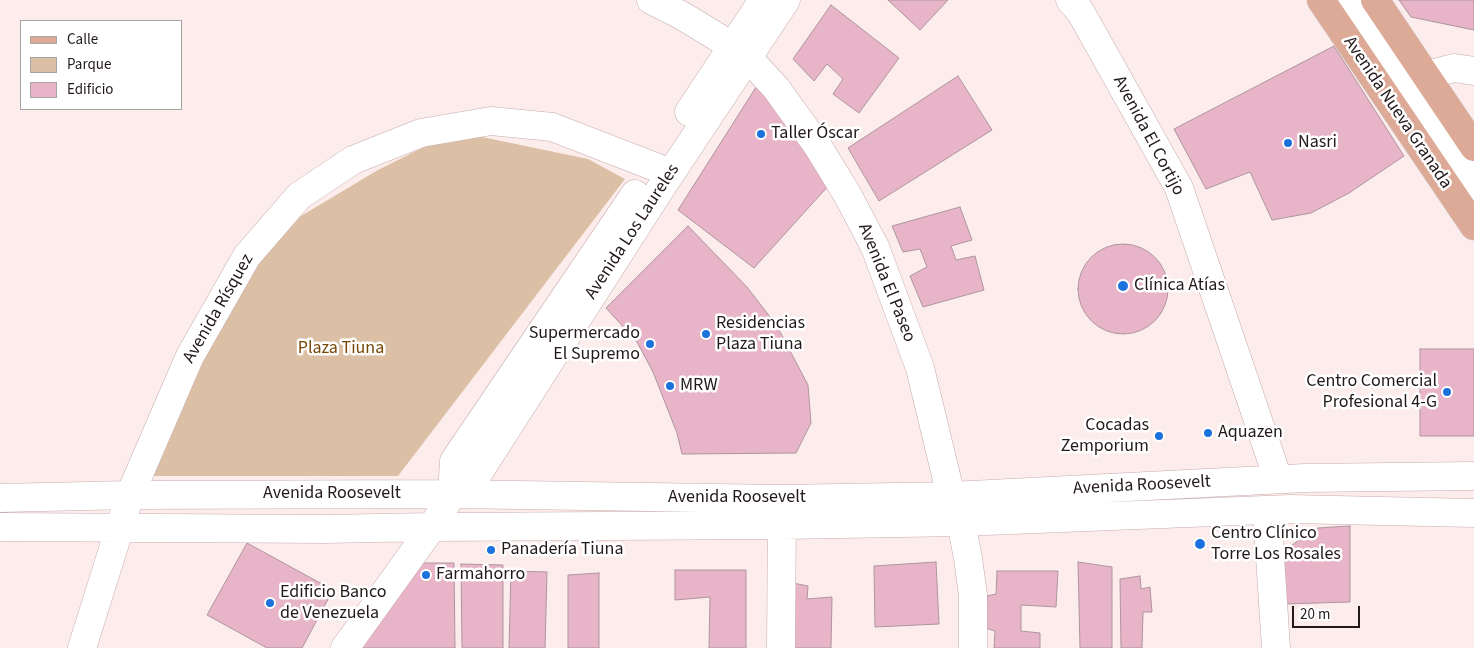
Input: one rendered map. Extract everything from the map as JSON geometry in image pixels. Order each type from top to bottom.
[{"type":"main road","name":"Avenida Nueva Granada","points":[[1321,0],[1474,226]]},
{"type":"main road","points":[[1375,0],[1474,147]]},
{"type":"street","name":"Avenida El Paseo","points":[[651,0],[680,15],[740,52],[776,88],[817,145],[847,194],[875,247],[920,368],[951,496],[961,522],[968,558],[972,595],[973,648]]},
{"type":"street","name":"Avenida Los Laureles","points":[[740,52],[763,0]]},
{"type":"street","name":"Avenida Los Laureles","points":[[452,494],[454,461],[663,169],[740,52],[786,0]]},
{"type":"street","name":"Avenida El Cortijo","points":[[1070,0],[1080,11],[1179,188],[1278,479]]},
{"type":"street","points":[[1345,0],[1474,186]]},
{"type":"street","points":[[1426,75],[1454,68],[1474,71]]},
{"type":"street","name":"Avenida Rísquez","points":[[120,528],[130,495],[190,356],[247,256],[299,196],[353,160],[421,133],[491,121],[552,127],[663,169]]},
{"type":"street","name":"Avenida Roosevelt","points":[[0,527],[324,530],[432,527],[782,512],[951,496],[1278,479],[1474,476]]},
{"type":"street","points":[[1278,479],[1337,491],[1474,490]]},
{"type":"street","points":[[1276,648],[1278,510],[1337,491]]},
{"type":"street","name":"Avenida Roosevelt","points":[[0,498],[130,495],[452,494],[961,522],[1278,510],[1474,513]]},
{"type":"street","points":[[345,648],[432,527],[452,494]]},
{"type":"street","points":[[781,648],[782,512]]},
{"type":"street","points":[[82,648],[120,528]]},
{"type":"green space","name":"Plaza Tiuna","points":[[482,137],[588,159],[625,179],[398,476],[149,476],[215,310],[291,222],[378,170],[434,142]]},
{"type":"building","points":[[888,0],[948,0],[920,30]]},
{"type":"building","points":[[1399,0],[1474,0],[1474,30],[1411,17]]},
{"type":"building","points":[[831,5],[899,58],[859,113],[833,94],[843,79],[827,64],[814,81],[793,59]]},
{"type":"building","name":"Nasri","points":[[1334,46],[1404,156],[1349,193],[1311,213],[1272,220],[1250,172],[1206,189],[1174,129]]},
{"type":"building","points":[[958,76],[992,130],[879,201],[848,148]]},
{"type":"building","name":"Taller Óscar","points":[[758,84],[830,184],[754,268],[678,210]]},
{"type":"building","points":[[960,207],[972,240],[951,246],[956,260],[975,256],[984,290],[923,307],[910,276],[927,267],[920,249],[903,252],[892,226]]},
{"type":"building","name":"Residencias Plaza Tiuna","points":[[688,226],[747,287],[777,326],[808,385],[811,423],[796,453],[682,454],[677,433],[653,372],[637,342],[606,308]]},
{"type":"building","name":"Clínica Atías","points":[[1123,244],[1140,247],[1155,257],[1165,272],[1168,289],[1165,306],[1155,321],[1140,331],[1123,334],[1106,331],[1091,321],[1081,306],[1078,289],[1081,272],[1091,257],[1106,247]]},
{"type":"building","name":"Centro Comercial Profesional 4-G","points":[[1420,349],[1474,349],[1474,436],[1420,436]]},
{"type":"building","points":[[1350,526],[1350,602],[1284,604],[1283,568],[1285,558],[1291,546],[1306,534],[1318,528]]},
{"type":"building","name":"Edificio Banco de Venezuela","points":[[247,543],[333,590],[302,648],[267,648],[207,615]]},
{"type":"building","points":[[936,562],[939,624],[875,627],[874,566]]},
{"type":"building","points":[[1078,562],[1112,567],[1112,648],[1080,648]]},
{"type":"building","points":[[417,563],[454,563],[455,648],[361,648]]},
{"type":"building","points":[[461,564],[503,565],[503,648],[462,648]]},
{"type":"building","points":[[675,570],[746,570],[746,648],[709,648],[710,597],[675,600]]},
{"type":"building","points":[[511,571],[547,572],[545,648],[509,648]]},
{"type":"building","points":[[997,571],[1058,571],[1056,607],[1021,605],[1021,631],[1040,633],[1040,648],[994,648],[995,631],[985,628],[987,596],[996,594]]},
{"type":"building","points":[[599,573],[599,648],[568,648],[568,575]]},
{"type":"building","points":[[1140,576],[1141,589],[1150,587],[1152,612],[1143,612],[1142,648],[1121,648],[1120,579]]},
{"type":"building","points":[[788,582],[808,586],[807,599],[832,597],[831,648],[783,648]]},
{"type":"place","name":"Taller Óscar","points":[[761,134]]},
{"type":"place","name":"Nasri","points":[[1288,143]]},
{"type":"place","name":"Clínica Atías","points":[[1123,286]]},
{"type":"place","name":"Residencias Plaza Tiuna","points":[[706,334]]},
{"type":"place","name":"Supermercado El Supremo","points":[[650,344]]},
{"type":"place","name":"MRW","points":[[670,386]]},
{"type":"place","name":"Centro Comercial Profesional 4-G","points":[[1447,392]]},
{"type":"place","name":"Aquazen","points":[[1208,433]]},
{"type":"place","name":"Cocadas Zemporium","points":[[1159,436]]},
{"type":"place","name":"Centro Clínico Torre Los Rosales","points":[[1200,544]]},
{"type":"place","name":"Panadería Tiuna","points":[[491,550]]},
{"type":"place","name":"Farmahorro","points":[[426,575]]},
{"type":"place","name":"Edificio Banco de Venezuela","points":[[270,603]]}]
